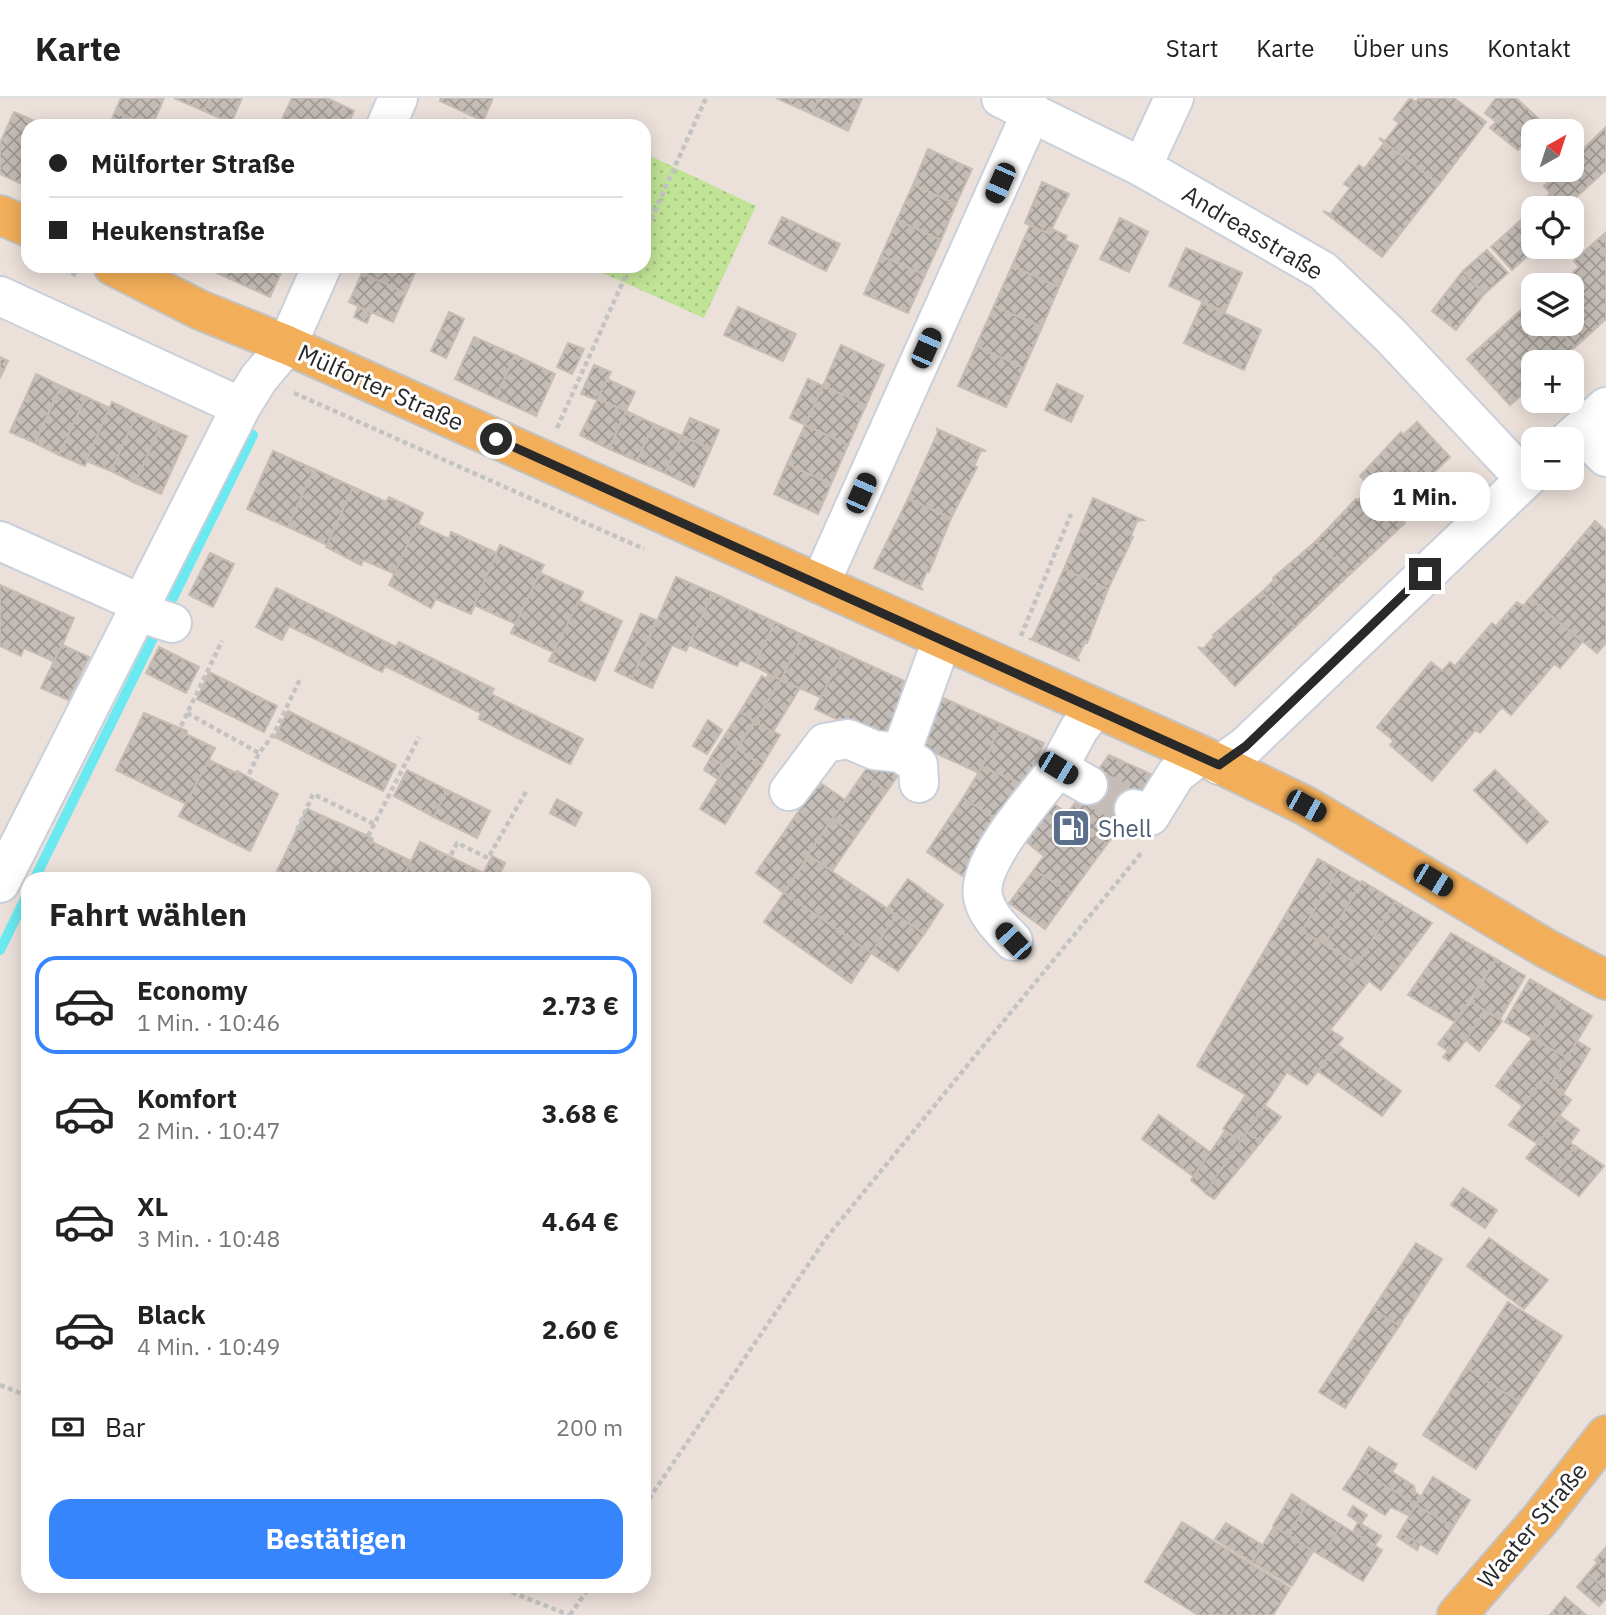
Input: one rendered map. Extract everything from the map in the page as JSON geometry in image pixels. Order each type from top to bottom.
[{"type":"main road","points":[[0,215],[21,224]]},
{"type":"main road","name":"Mülforter Straße","points":[[127,273],[200,310],[287,345],[543,459],[1210,760],[1306,806],[1548,949],[1606,980]]},
{"type":"main road","name":"Waater Straße","points":[[1457,1615],[1542,1517],[1606,1435]]},
{"type":"street","points":[[389,119],[398,98]]},
{"type":"street","points":[[1142,167],[1174,98]]},
{"type":"street","points":[[820,584],[1017,105]]},
{"type":"street","name":"Andreasstraße","points":[[1017,105],[1142,167],[1323,271],[1521,467]]},
{"type":"street","points":[[287,345],[319,273]]},
{"type":"street","points":[[0,296],[241,407]]},
{"type":"street","name":"Mülforter Straße","points":[[0,883],[152,614],[241,407],[259,378],[287,345]]},
{"type":"street","points":[[1134,809],[1150,816],[1177,774],[1246,746],[1521,483]]},
{"type":"street","points":[[0,541],[152,614]]},
{"type":"street","points":[[789,792],[825,743],[848,739],[910,768],[942,640]]},
{"type":"street","points":[[1013,941],[990,916],[982,895],[985,875],[995,854],[1073,777],[1095,708]]},
{"type":"path","points":[[651,220],[706,98]]},
{"type":"path","points":[[543,459],[627,273]]},
{"type":"path","points":[[290,391],[654,554]]},
{"type":"path","points":[[1006,667],[1071,514]]},
{"type":"path","points":[[181,726],[222,642]]},
{"type":"path","points":[[248,774],[259,753],[274,734],[300,679]]},
{"type":"path","points":[[187,713],[259,753]]},
{"type":"path","points":[[368,836],[419,737]]},
{"type":"path","points":[[451,855],[457,843],[488,858],[527,790]]},
{"type":"path","points":[[297,830],[313,794],[374,824]]},
{"type":"path","points":[[651,1496],[827,1237],[1145,849]]},
{"type":"path","points":[[0,1385],[21,1393]]},
{"type":"path","points":[[514,1593],[570,1615],[585,1593]]},
{"type":"green space","points":[[651,156],[756,206],[704,318],[603,273],[651,273]]},
{"type":"building","points":[[121,98],[164,98],[155,119],[134,119],[115,112]]},
{"type":"building","points":[[174,98],[210,98],[204,111]]},
{"type":"building","points":[[210,98],[242,98],[233,119],[222,119],[204,111]]},
{"type":"building","points":[[292,98],[327,98],[354,111],[350,119],[282,119]]},
{"type":"building","points":[[441,98],[493,98],[484,119],[440,101]]},
{"type":"building","points":[[776,98],[819,98],[812,114]]},
{"type":"building","points":[[819,98],[862,98],[848,131],[812,114]]},
{"type":"building","points":[[1410,98],[1416,102],[1419,98],[1454,98],[1486,122],[1439,184],[1379,138],[1385,141],[1399,123],[1394,119]]},
{"type":"building","points":[[1496,98],[1516,98],[1539,119],[1521,119],[1521,146],[1518,150],[1490,128],[1496,122],[1485,113]]},
{"type":"building","points":[[14,112],[30,119],[21,119],[21,184],[0,174],[0,143]]},
{"type":"building","points":[[115,112],[131,119],[112,119]]},
{"type":"building","points":[[1606,127],[1606,170],[1577,196],[1553,196],[1544,186],[1548,182],[1584,182],[1584,148]]},
{"type":"building","points":[[1379,138],[1439,184],[1382,257],[1323,211],[1330,214],[1350,188],[1344,184],[1359,165],[1364,169],[1384,143]]},
{"type":"building","points":[[928,149],[972,169],[956,204],[913,185]]},
{"type":"building","points":[[1042,182],[1069,194],[1049,234],[1025,223]]},
{"type":"building","points":[[913,185],[956,204],[941,240],[897,220]]},
{"type":"building","points":[[782,217],[840,244],[826,271],[769,243]]},
{"type":"building","points":[[1120,218],[1148,232],[1129,272],[1100,259]]},
{"type":"building","points":[[897,220],[941,240],[925,275],[881,256]]},
{"type":"building","points":[[1521,220],[1521,259],[1524,259],[1512,270],[1491,247]]},
{"type":"building","points":[[1030,225],[1049,234],[1052,229],[1067,236],[1065,240],[1078,246],[1059,287],[1012,266]]},
{"type":"building","points":[[1606,232],[1606,254],[1595,242]]},
{"type":"building","points":[[1595,242],[1606,254],[1606,319],[1575,347],[1564,336],[1584,336],[1584,273],[1572,273],[1579,267],[1574,261],[1584,259],[1584,252]]},
{"type":"building","points":[[1186,248],[1242,273],[1225,312],[1169,286]]},
{"type":"building","points":[[1487,250],[1508,273],[1484,294],[1463,271]]},
{"type":"building","points":[[881,256],[925,275],[908,313],[864,294]]},
{"type":"building","points":[[1012,266],[1059,287],[1042,327],[994,306]]},
{"type":"building","points":[[1463,271],[1484,294],[1456,330],[1432,311]]},
{"type":"building","points":[[217,273],[281,273],[270,297]]},
{"type":"building","points":[[362,273],[415,273],[406,293]]},
{"type":"building","points":[[362,273],[406,293],[393,322],[349,302]]},
{"type":"building","points":[[1202,303],[1261,330],[1244,370],[1184,343]]},
{"type":"building","points":[[994,306],[1042,327],[1024,368],[976,346]]},
{"type":"building","points":[[358,307],[371,313],[367,323],[354,317]]},
{"type":"building","points":[[738,307],[796,334],[783,361],[724,335]]},
{"type":"building","points":[[1521,310],[1521,336],[1564,336],[1575,347],[1572,350],[1521,350],[1521,395],[1510,405],[1467,359]]},
{"type":"building","points":[[449,312],[464,319],[446,358],[431,351]]},
{"type":"building","points":[[474,337],[515,355],[496,398],[455,379]]},
{"type":"building","points":[[568,343],[584,349],[572,374],[557,367]]},
{"type":"building","points":[[841,345],[884,365],[866,405],[823,386]]},
{"type":"building","points":[[976,346],[1024,368],[1006,407],[958,386]]},
{"type":"building","points":[[515,355],[555,374],[536,416],[496,398]]},
{"type":"building","points":[[0,357],[8,361],[0,378]]},
{"type":"building","points":[[594,365],[611,372],[597,400],[581,394]]},
{"type":"building","points":[[36,374],[61,386],[35,443],[10,432]]},
{"type":"building","points":[[607,379],[635,392],[626,411],[598,399]]},
{"type":"building","points":[[808,379],[823,386],[805,425],[790,418]]},
{"type":"building","points":[[1057,384],[1083,396],[1071,422],[1045,410]]},
{"type":"building","points":[[61,386],[86,397],[59,455],[35,443]]},
{"type":"building","points":[[823,386],[866,405],[848,445],[805,425]]},
{"type":"building","points":[[86,397],[110,408],[85,466],[59,455]]},
{"type":"building","points":[[598,399],[626,411],[609,449],[580,435]]},
{"type":"building","points":[[112,402],[137,414],[111,471],[86,461]]},
{"type":"building","points":[[626,411],[654,424],[637,461],[609,449]]},
{"type":"building","points":[[137,414],[161,425],[135,483],[111,471]]},
{"type":"building","points":[[690,418],[719,430],[711,449],[682,436]]},
{"type":"building","points":[[1417,422],[1450,457],[1394,511],[1360,476],[1401,432],[1403,435]]},
{"type":"building","points":[[654,424],[682,436],[665,473],[637,461]]},
{"type":"building","points":[[161,425],[187,436],[161,494],[135,483]]},
{"type":"building","points":[[805,425],[848,445],[831,484],[787,464]]},
{"type":"building","points":[[937,429],[986,451],[981,451],[974,466],[977,467],[951,518],[908,499]]},
{"type":"building","points":[[682,436],[711,449],[694,487],[665,473]]},
{"type":"building","points":[[273,451],[314,469],[288,527],[247,509]]},
{"type":"building","points":[[787,464],[831,484],[818,514],[774,494]]},
{"type":"building","points":[[314,469],[353,487],[327,545],[288,527]]},
{"type":"building","points":[[353,487],[386,502],[389,497],[423,513],[395,574],[363,560],[361,565],[326,547]]},
{"type":"building","points":[[1371,488],[1405,523],[1349,575],[1316,541],[1356,499]]},
{"type":"building","points":[[1093,498],[1143,520],[1137,521],[1131,536],[1133,537],[1108,589],[1064,569]]},
{"type":"building","points":[[908,499],[951,518],[920,587],[923,590],[874,568]]},
{"type":"building","points":[[1595,521],[1606,531],[1606,643],[1597,653],[1530,598]]},
{"type":"building","points":[[417,524],[449,539],[451,532],[497,553],[471,614],[436,599],[431,608],[389,585]]},
{"type":"building","points":[[1316,541],[1349,575],[1295,627],[1262,592],[1273,578]]},
{"type":"building","points":[[500,545],[544,565],[516,624],[474,605]]},
{"type":"building","points":[[210,553],[234,564],[213,607],[189,595]]},
{"type":"building","points":[[1064,569],[1108,589],[1087,643],[1085,642],[1077,658],[1080,661],[1030,639],[1033,638]]},
{"type":"building","points":[[540,573],[583,592],[555,653],[511,633]]},
{"type":"building","points":[[676,577],[713,593],[686,651],[672,645],[652,688],[632,679]]},
{"type":"building","points":[[0,585],[74,618],[55,662],[24,648],[21,656],[0,646]]},
{"type":"building","points":[[276,588],[396,647],[399,642],[494,689],[491,694],[583,739],[570,764],[479,719],[481,713],[385,666],[382,672],[289,626],[282,640],[256,627]]},
{"type":"building","points":[[1262,592],[1295,627],[1235,686],[1198,647],[1203,649],[1215,636],[1213,635]]},
{"type":"building","points":[[713,593],[775,622],[754,666],[740,660],[737,666],[689,645]]},
{"type":"building","points":[[1530,598],[1582,642],[1560,668],[1554,664],[1511,715],[1502,707],[1480,733],[1475,730],[1432,781],[1390,745],[1394,741],[1377,727],[1431,662],[1442,671],[1450,662],[1455,666],[1492,623],[1496,626],[1517,602],[1523,606]]},
{"type":"building","points":[[579,601],[622,621],[595,681],[549,661]]},
{"type":"building","points":[[641,614],[656,620],[632,679],[615,671]]},
{"type":"building","points":[[775,622],[803,635],[781,680],[754,666]]},
{"type":"building","points":[[803,635],[843,653],[822,698],[781,680]]},
{"type":"building","points":[[62,645],[89,657],[68,700],[41,688]]},
{"type":"building","points":[[159,647],[199,667],[186,693],[146,673]]},
{"type":"building","points":[[843,653],[913,685],[885,742],[815,709]]},
{"type":"building","points":[[209,672],[277,706],[264,732],[197,699]]},
{"type":"building","points":[[769,674],[781,680],[755,722],[740,712],[762,676],[766,679]]},
{"type":"building","points":[[781,680],[800,688],[772,733],[755,722]]},
{"type":"building","points":[[941,697],[1001,724],[979,773],[920,746]]},
{"type":"building","points":[[288,711],[396,765],[383,791],[275,737]]},
{"type":"building","points":[[740,712],[754,721],[726,767],[711,757]]},
{"type":"building","points":[[144,713],[187,731],[186,734],[215,748],[186,804],[116,770]]},
{"type":"building","points":[[708,720],[722,730],[707,754],[693,746]]},
{"type":"building","points":[[755,722],[780,735],[762,765],[737,749]]},
{"type":"building","points":[[1001,724],[1044,743],[1025,785],[982,767]]},
{"type":"building","points":[[737,749],[762,765],[725,824],[700,809]]},
{"type":"building","points":[[1109,755],[1159,778],[1107,844],[1067,814]]},
{"type":"building","points":[[711,757],[726,767],[718,779],[704,770]]},
{"type":"building","points":[[874,758],[898,775],[887,791],[863,774]]},
{"type":"building","points":[[209,760],[236,773],[237,771],[278,794],[250,851],[179,816]]},
{"type":"building","points":[[982,767],[1025,785],[1000,822],[963,798]]},
{"type":"building","points":[[407,770],[447,790],[434,817],[394,796]]},
{"type":"building","points":[[1495,770],[1548,822],[1527,843],[1474,790]]},
{"type":"building","points":[[863,774],[887,791],[856,836],[832,819]]},
{"type":"building","points":[[819,782],[845,800],[784,893],[756,873]]},
{"type":"building","points":[[447,790],[490,811],[477,838],[434,817]]},
{"type":"building","points":[[963,798],[1000,822],[963,876],[927,852]]},
{"type":"building","points":[[557,799],[582,813],[575,826],[550,813]]},
{"type":"building","points":[[1053,803],[1107,844],[1071,893],[1034,870],[1044,856],[1023,839]]},
{"type":"building","points":[[307,809],[368,836],[373,839],[372,842],[411,861],[406,872],[277,871]]},
{"type":"building","points":[[832,819],[856,836],[832,871],[808,854]]},
{"type":"building","points":[[420,842],[481,872],[406,872]]},
{"type":"building","points":[[492,856],[505,863],[501,872],[484,872]]},
{"type":"building","points":[[809,856],[897,915],[871,953],[784,893]]},
{"type":"building","points":[[1318,859],[1338,870],[1302,931],[1358,964],[1395,901],[1432,923],[1381,990],[1369,981],[1330,1030],[1343,1038],[1307,1085],[1287,1072],[1241,1141],[1223,1129],[1246,1095],[1197,1066]]},
{"type":"building","points":[[1034,870],[1071,893],[1045,929],[1009,903]]},
{"type":"building","points":[[1338,870],[1361,883],[1325,944],[1302,931]]},
{"type":"building","points":[[908,879],[943,905],[924,934],[887,909]]},
{"type":"building","points":[[1362,881],[1395,901],[1358,964],[1325,944]]},
{"type":"building","points":[[784,893],[871,953],[851,983],[764,922]]},
{"type":"building","points":[[897,915],[924,934],[898,971],[871,953]]},
{"type":"building","points":[[1451,933],[1496,959],[1455,1022],[1408,995]]},
{"type":"building","points":[[1496,959],[1525,976],[1500,1019],[1471,1002]]},
{"type":"building","points":[[1530,979],[1562,998],[1536,1040],[1505,1022]]},
{"type":"building","points":[[1562,998],[1592,1016],[1567,1058],[1536,1040]]},
{"type":"building","points":[[1471,1002],[1485,1011],[1484,1018],[1449,1061],[1443,1057],[1448,1051],[1438,1044]]},
{"type":"building","points":[[1485,1011],[1502,1021],[1479,1051],[1466,1040]]},
{"type":"building","points":[[1532,1038],[1567,1058],[1551,1085],[1543,1079],[1523,1106],[1496,1086]]},
{"type":"building","points":[[1577,1041],[1590,1049],[1563,1094],[1551,1085]]},
{"type":"building","points":[[1338,1045],[1401,1091],[1382,1116],[1318,1071]]},
{"type":"building","points":[[1543,1079],[1571,1100],[1538,1144],[1509,1125]]},
{"type":"building","points":[[1265,1106],[1281,1117],[1261,1142],[1247,1132]]},
{"type":"building","points":[[1159,1115],[1211,1153],[1193,1176],[1142,1139]]},
{"type":"building","points":[[1560,1116],[1579,1130],[1570,1143],[1575,1146],[1553,1177],[1526,1158]]},
{"type":"building","points":[[1225,1131],[1241,1141],[1206,1193],[1191,1180]]},
{"type":"building","points":[[1247,1132],[1261,1142],[1214,1199],[1205,1193]]},
{"type":"building","points":[[1575,1146],[1604,1166],[1579,1196],[1553,1177]]},
{"type":"building","points":[[1463,1188],[1497,1210],[1485,1228],[1451,1205]]},
{"type":"building","points":[[1489,1238],[1548,1280],[1524,1309],[1467,1266]]},
{"type":"building","points":[[1416,1243],[1442,1259],[1399,1326],[1373,1309]]},
{"type":"building","points":[[1508,1302],[1562,1336],[1519,1402],[1466,1368]]},
{"type":"building","points":[[1373,1309],[1399,1326],[1345,1408],[1319,1392]]},
{"type":"building","points":[[1466,1368],[1519,1402],[1476,1469],[1423,1435]]},
{"type":"building","points":[[1369,1447],[1397,1464],[1392,1472],[1414,1486],[1415,1492],[1421,1497],[1416,1505],[1357,1468]]},
{"type":"building","points":[[1357,1468],[1416,1505],[1410,1516],[1391,1507],[1385,1515],[1343,1489]]},
{"type":"building","points":[[1433,1477],[1470,1500],[1453,1527],[1416,1505]]},
{"type":"building","points":[[1292,1494],[1307,1504],[1288,1535],[1273,1526]]},
{"type":"building","points":[[1307,1504],[1341,1525],[1322,1556],[1288,1535]]},
{"type":"building","points":[[1416,1505],[1453,1527],[1437,1554],[1400,1532]]},
{"type":"building","points":[[1353,1506],[1367,1515],[1361,1524],[1348,1515]]},
{"type":"building","points":[[1182,1522],[1290,1588],[1273,1615],[1198,1615],[1145,1582]]},
{"type":"building","points":[[1358,1522],[1381,1536],[1375,1545],[1353,1532]]},
{"type":"building","points":[[1226,1523],[1262,1545],[1252,1562],[1215,1539]]},
{"type":"building","points":[[1341,1525],[1382,1550],[1363,1581],[1322,1556]]},
{"type":"building","points":[[1274,1527],[1313,1551],[1292,1586],[1252,1562]]},
{"type":"building","points":[[1400,1532],[1420,1544],[1417,1550],[1397,1537]]},
{"type":"building","points":[[1606,1547],[1606,1569],[1595,1560]]},
{"type":"building","points":[[1598,1562],[1606,1569],[1606,1590],[1588,1574]]},
{"type":"building","points":[[1588,1574],[1606,1590],[1606,1598],[1599,1606],[1577,1587]]},
{"type":"building","points":[[1565,1597],[1586,1615],[1550,1615]]},
{"type":"waterway","points":[[38,872],[253,435]]},
{"type":"waterway","points":[[0,950],[21,907]]},
{"type":"tunnel","points":[[1088,785],[1134,809]]},
{"type":"place","name":"Shell","points":[[1071,828]]},
{"type":"route","points":[[496,439],[1219,765],[1246,746],[1425,574]]}]
